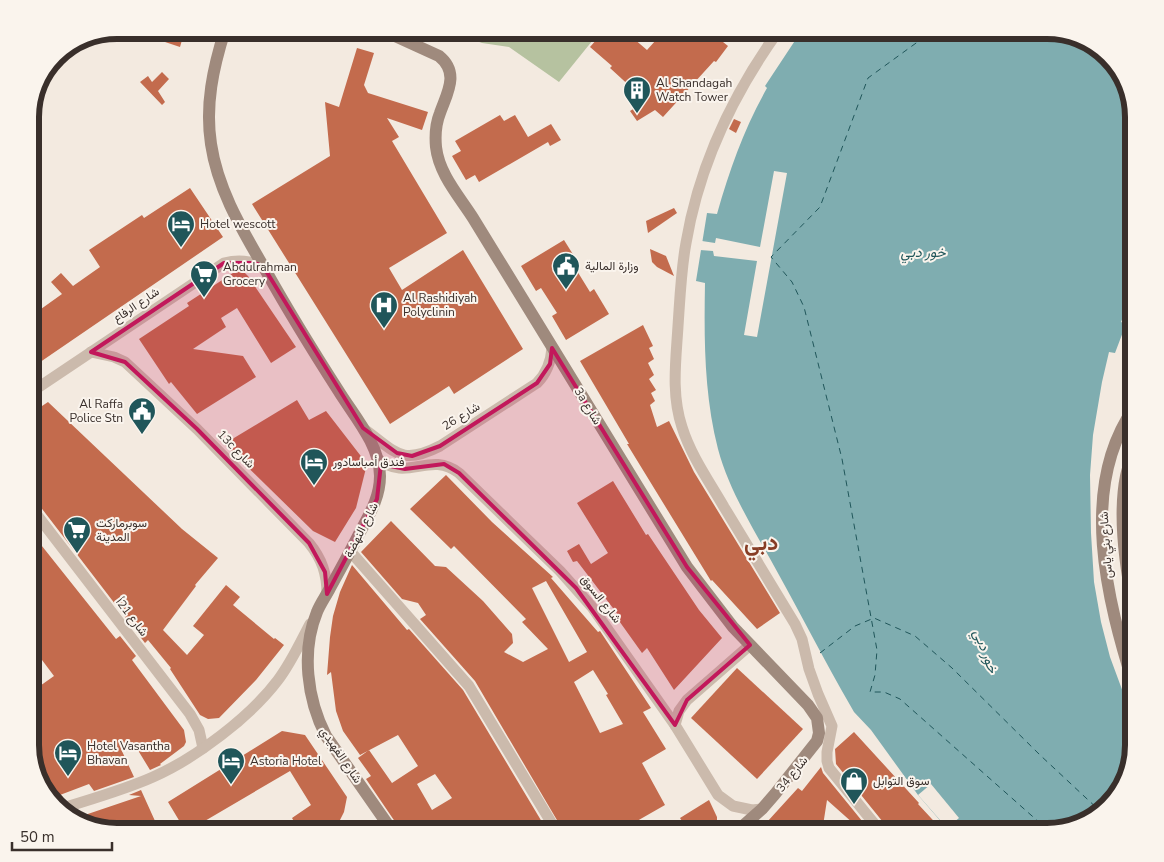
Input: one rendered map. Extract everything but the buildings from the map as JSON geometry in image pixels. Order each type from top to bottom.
[{"type":"street","name":"شارع النهضة","points":[[68,806],[156,776],[203,748],[242,718],[267,694],[288,666],[377,499],[380,474],[378,459],[363,428],[312,350],[263,266],[224,192],[216,171],[209,119],[210,91],[214,63],[222,39]]},
{"type":"street","name":"3a شارع","points":[[402,39],[439,56],[447,64],[451,78],[437,124],[436,145],[440,166],[687,568],[714,604],[750,645],[808,705]]},
{"type":"street","points":[[773,39],[751,71],[724,120],[699,186],[686,243],[682,277],[675,370],[677,408],[681,426],[697,461],[795,624],[802,639],[809,669],[832,726],[826,752],[829,768],[873,823]]},
{"type":"street","name":"شارع الرفاع","points":[[39,387],[224,263],[238,260],[263,266]]},
{"type":"street","name":"شارع 26","points":[[363,428],[397,453],[404,456],[420,455],[447,442],[537,383],[543,378],[550,364],[552,348]]},
{"type":"street","name":"13c شارع","points":[[92,352],[114,357],[125,362],[197,429],[303,537],[322,562],[327,583],[327,594]]},
{"type":"street","name":"شارع بني ياس","points":[[1125,423],[1115,443],[1107,471],[1103,499],[1104,548],[1110,596],[1125,656]]},
{"type":"street","name":"شارع السوق","points":[[378,459],[384,464],[397,469],[435,463],[444,464],[459,473],[576,588],[606,626],[675,725],[718,795],[733,806],[752,810],[762,809]]},
{"type":"street","name":"شارع بني ياس","points":[[1125,487],[1123,508],[1125,550]]},
{"type":"street","name":"شارع 21أ","points":[[39,518],[190,714],[199,730],[203,748]]},
{"type":"street","points":[[350,551],[469,686],[552,823]]},
{"type":"street","name":"شارع الفهيدي","points":[[317,612],[311,638],[308,666],[318,720],[326,736],[387,823]]},
{"type":"street","points":[[675,725],[679,712],[687,700],[750,645]]},
{"type":"street","name":"شارع 34","points":[[746,823],[762,809],[817,741],[819,733],[817,718],[808,705]]},
{"type":"highlighted area","points":[[224,263],[255,263],[263,266],[363,428],[397,453],[412,456],[440,446],[537,383],[550,364],[552,348],[687,567],[750,645],[687,700],[675,725],[576,588],[459,473],[444,464],[405,469],[381,464],[377,499],[327,594],[325,572],[309,543],[197,429],[125,362],[91,352]]},
{"type":"green space","points":[[471,39],[594,39],[559,82],[509,47],[482,43]]},
{"type":"water","name":"خور دبي","points":[[796,39],[1057,39],[1072,43],[1095,55],[1109,69],[1123,97],[1125,107],[1125,313],[1121,322],[1125,324],[1125,327],[1115,353],[1109,352],[1093,435],[1090,475],[1094,582],[1110,657],[1125,698],[1125,755],[1121,770],[1109,793],[1095,807],[1072,819],[1047,823],[942,823],[918,795],[871,730],[854,712],[729,482],[713,428],[707,387],[705,283],[696,281],[707,213],[717,214],[738,149],[767,88],[765,86]]},
{"type":"pier","points":[[774,171],[787,173],[757,337],[744,335],[757,261],[714,256],[713,251],[700,250],[702,241],[715,243],[716,238],[760,247]]},
{"type":"pier","points":[[931,784],[959,818],[953,823],[943,823],[918,795]]},
{"type":"ferry route","points":[[922,39],[868,78],[820,207],[771,257],[792,282],[804,307],[842,459],[877,650],[875,675],[870,692],[884,692],[900,699],[1040,823]]},
{"type":"ferry route","points":[[820,653],[855,626],[874,618],[915,636],[952,668],[1095,807]]},
{"type":"place","name":"Al Shandagah Watch Tower","points":[[637,114]]},
{"type":"place","name":"Hotel wescott","points":[[181,248]]},
{"type":"place","name":"وزارة المالية","points":[[566,290]]},
{"type":"place","name":"Abdulrahman Grocery","points":[[204,298]]},
{"type":"place","name":"Al Rashidiyah Polyclinin","points":[[384,329]]},
{"type":"place","name":"Al Raffa Police Stn","points":[[142,435]]},
{"type":"place","name":"فندق أمباسادور","points":[[314,486]]},
{"type":"place","name":"سوبرماركت المدينة","points":[[77,554]]},
{"type":"place","name":"Hotel Vasantha Bhavan","points":[[68,777]]},
{"type":"place","name":"Astoria Hotel","points":[[231,785]]},
{"type":"place","name":"سوق التوابل","points":[[854,805]]},
{"type":"district","name":"دبي","points":[[761,542]]}]
